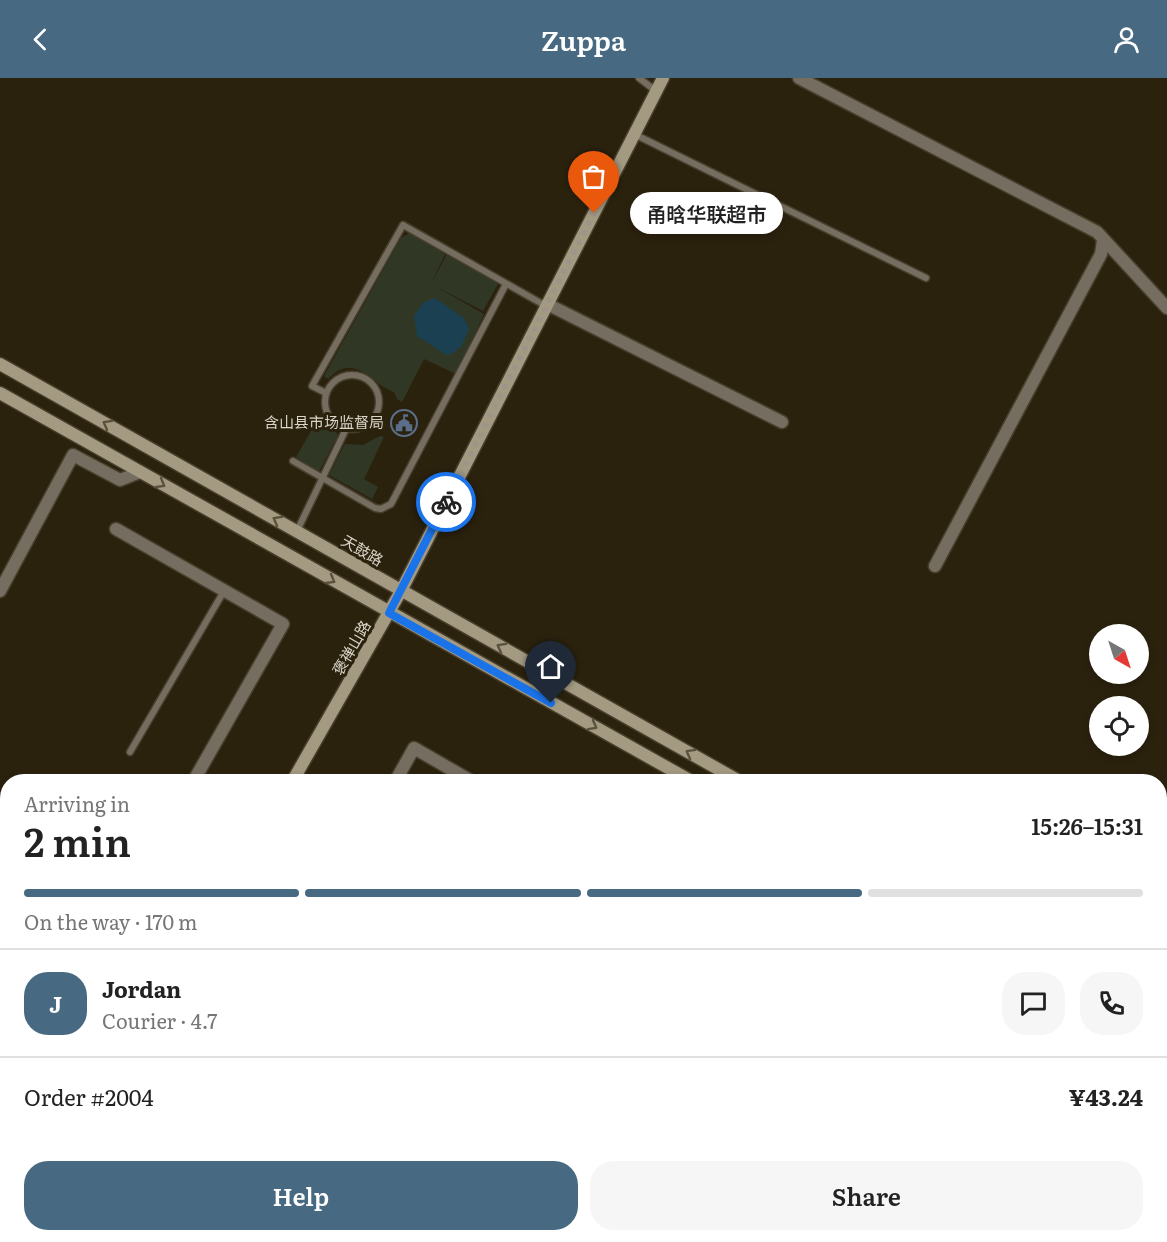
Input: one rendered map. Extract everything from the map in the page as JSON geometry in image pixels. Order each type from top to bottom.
[{"type":"main road","name":"褒禅山路","points":[[297,774],[401,591],[663,78]]},
{"type":"main road","name":"天鼓路","points":[[0,364],[727,774]]},
{"type":"main road","points":[[0,393],[679,774]]},
{"type":"street","points":[[799,78],[1097,232],[1167,308]]},
{"type":"street","points":[[935,566],[1101,254],[1103,240]]},
{"type":"street","points":[[546,305],[782,422]]},
{"type":"street","points":[[0,591],[73,455],[120,480],[140,472]]},
{"type":"street","points":[[116,529],[283,624],[198,774]]},
{"type":"street","points":[[399,774],[414,748],[459,774]]},
{"type":"lane","points":[[639,78],[656,91]]},
{"type":"lane","points":[[634,134],[926,278]]},
{"type":"lane","points":[[326,393],[312,386],[403,225],[546,305]]},
{"type":"lane","points":[[293,461],[375,508],[381,509],[391,504],[506,284]]},
{"type":"lane","points":[[345,376],[362,377],[375,388],[379,405],[372,421],[364,426],[346,429],[331,420],[326,412],[326,393],[330,385],[345,376]]},
{"type":"lane","points":[[297,531],[346,429]]},
{"type":"lane","points":[[130,752],[224,591]]},
{"type":"green space","points":[[410,233],[445,254],[431,284],[447,254],[499,282],[483,311],[433,285],[484,314],[456,374],[424,359],[402,402],[397,399],[394,392],[355,369],[347,368],[338,371],[328,379],[324,376],[401,238]]},
{"type":"green space","points":[[321,414],[338,435],[320,470],[317,470],[296,457]]},
{"type":"green space","points":[[380,436],[384,437],[364,479],[378,487],[372,499],[329,475],[345,444],[363,445]]},
{"type":"water","points":[[435,298],[464,318],[469,329],[461,347],[448,356],[417,336],[414,316],[424,302]]},
{"type":"way so far","points":[[446,502],[594,213]]},
{"type":"place","name":"甬晗华联超市","points":[[594,213]]},
{"type":"place","name":"含山县市场监督局","points":[[404,423]]},
{"type":"route","points":[[446,502],[389,613],[551,703]]}]
